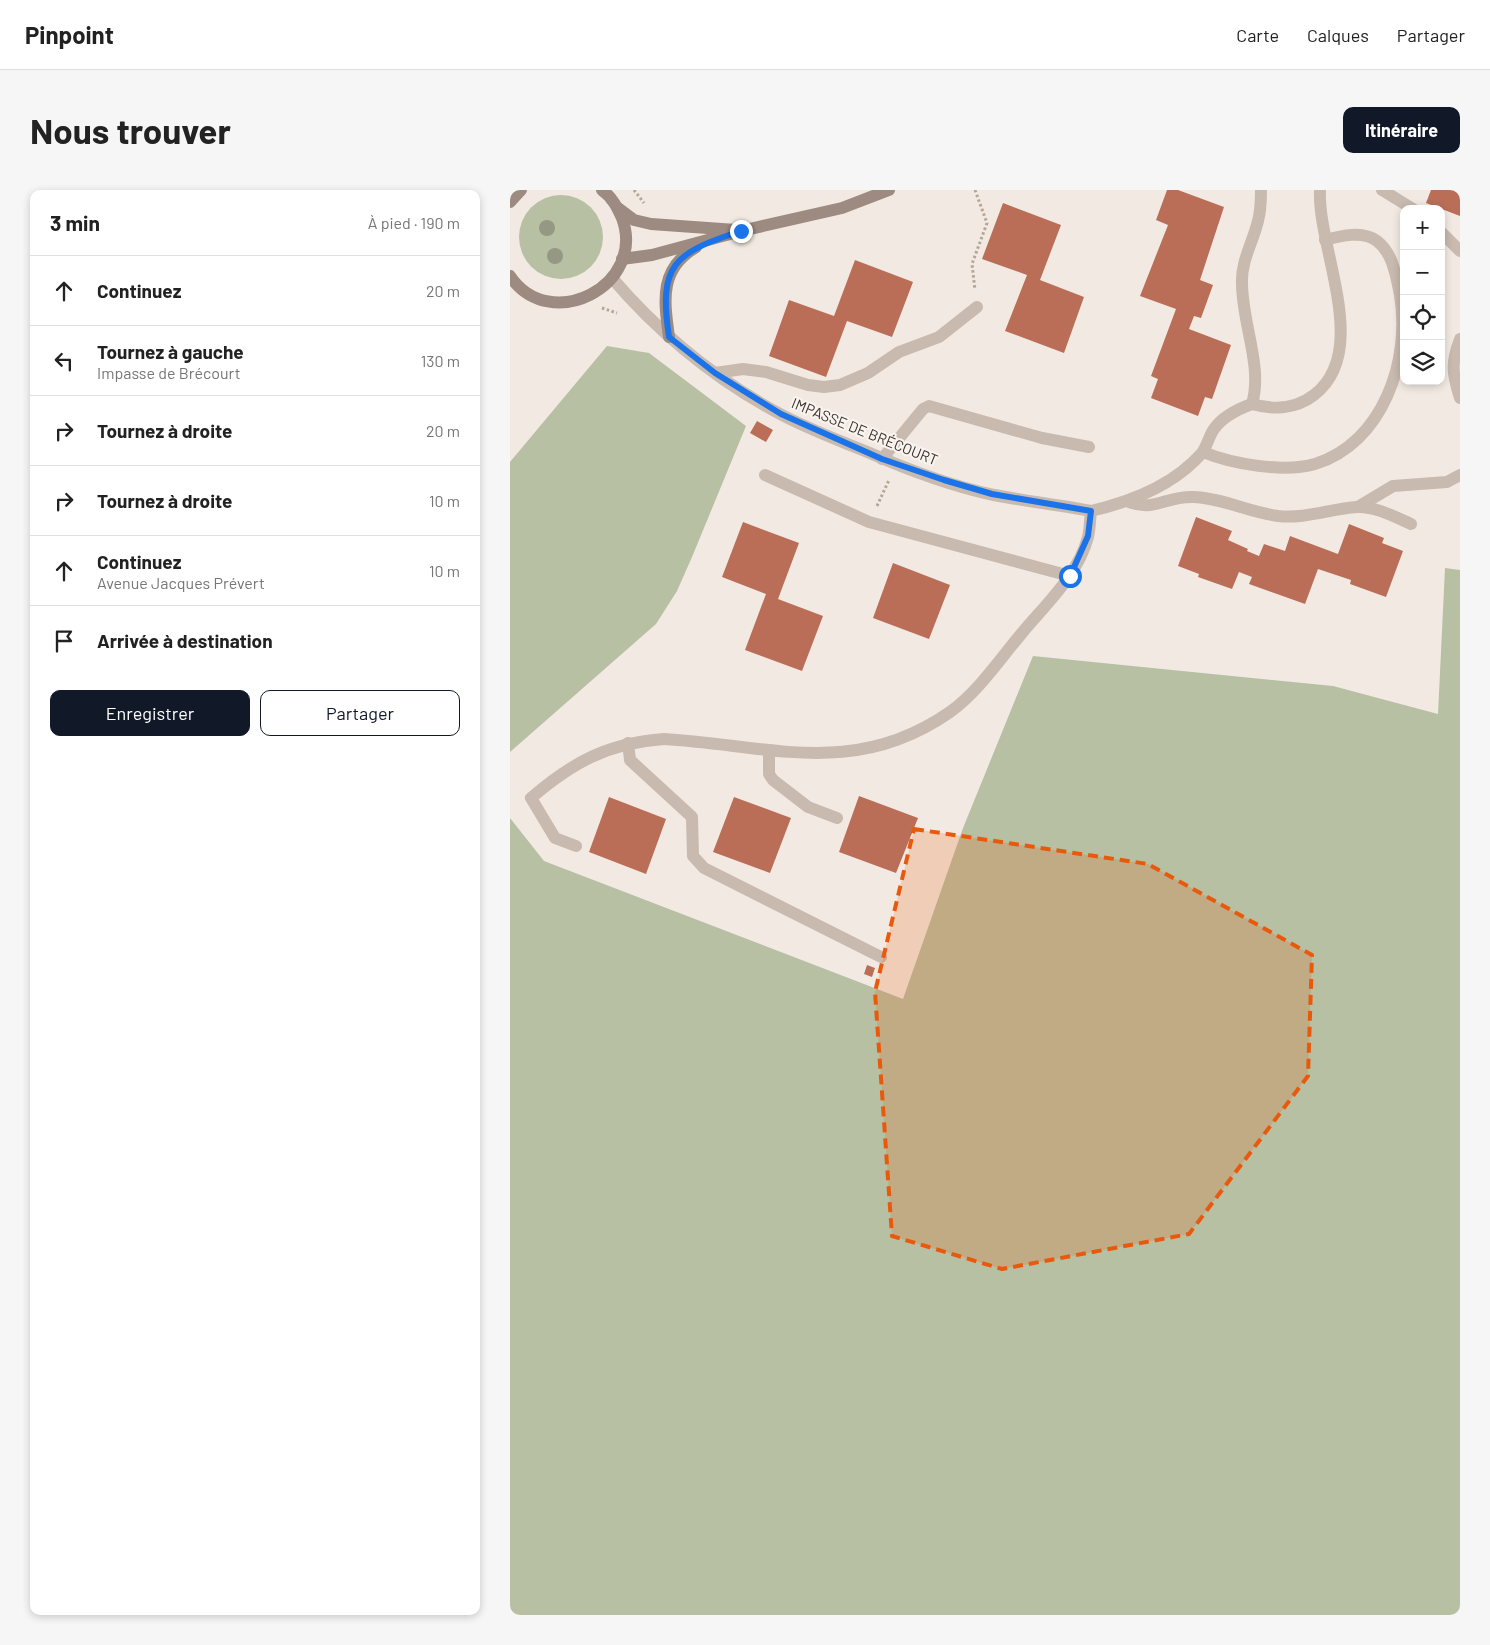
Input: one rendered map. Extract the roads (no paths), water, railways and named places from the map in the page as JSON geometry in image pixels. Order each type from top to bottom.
[{"type":"street","points":[[622,259],[652,255],[741,231],[842,208],[889,190]]},
{"type":"street","points":[[1252,404],[1257,387],[1243,306],[1242,281],[1246,255],[1258,222],[1261,190]]},
{"type":"street","points":[[576,846],[554,838],[531,798],[570,766],[628,742],[664,739],[769,750],[838,753],[869,750],[902,738],[951,711],[971,694],[1070,576],[1088,536],[1091,511],[1127,501],[1168,479],[1203,452],[1214,429],[1238,409],[1252,404],[1267,408],[1288,407],[1306,401],[1322,389],[1333,372],[1340,338],[1340,319],[1334,271],[1325,240],[1319,205],[1320,190]]},
{"type":"street","points":[[1382,190],[1406,205]]},
{"type":"street","points":[[510,276],[528,293],[545,300],[564,303],[582,299],[598,291],[612,278],[622,259],[626,242],[624,225],[618,208],[606,191]]},
{"type":"street","points":[[618,208],[634,220],[652,224],[741,231]]},
{"type":"street","points":[[1203,452],[1220,460],[1243,463],[1296,467],[1315,464],[1336,454],[1356,439],[1373,421],[1387,400],[1396,370],[1402,336],[1401,304],[1396,278],[1388,253],[1376,240],[1362,236],[1345,235],[1325,240]]},
{"type":"street","points":[[1445,236],[1460,250]]},
{"type":"street","points":[[669,337],[665,308],[666,287],[672,269],[684,254],[712,240]]},
{"type":"street","name":"IMPASSE DE BRÉCOURT","points":[[612,278],[669,337],[715,373],[781,414],[882,459],[992,494],[1091,511]]},
{"type":"street","points":[[715,373],[743,369],[766,372],[808,385],[824,387],[840,385],[868,373],[899,352],[939,337],[977,308]]},
{"type":"street","points":[[1460,338],[1452,359],[1453,372],[1460,398]]},
{"type":"street","points":[[882,459],[923,409],[929,406],[1042,438],[1089,447]]},
{"type":"street","points":[[764,475],[869,522],[1070,576]]},
{"type":"street","points":[[1127,501],[1144,507],[1178,497],[1209,498],[1254,512],[1280,516],[1308,516],[1358,507],[1392,486],[1447,482],[1460,476]]},
{"type":"street","points":[[1358,507],[1387,513],[1411,524]]},
{"type":"street","points":[[628,742],[630,760],[692,817],[693,856],[704,868],[881,957]]},
{"type":"street","points":[[769,750],[769,774],[773,780],[808,807],[837,818]]}]
